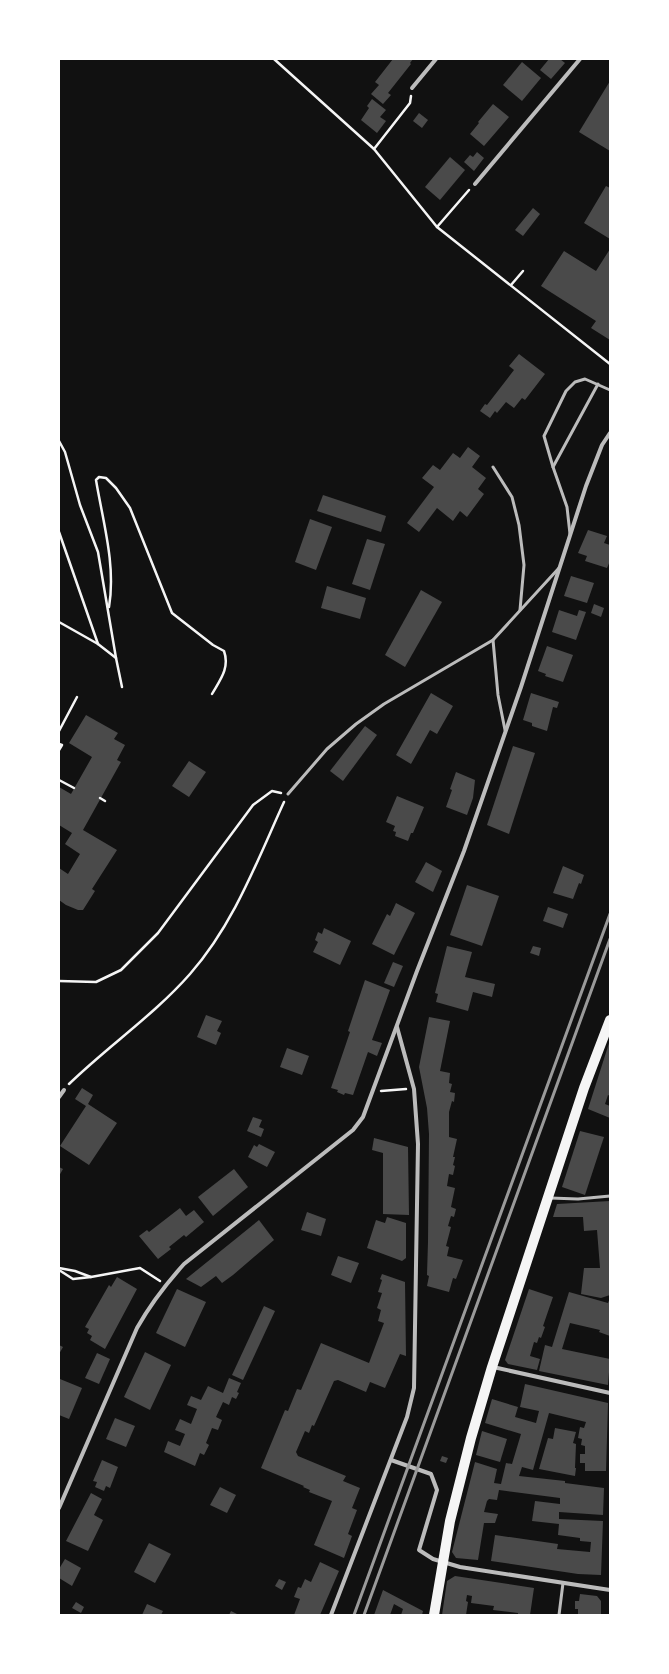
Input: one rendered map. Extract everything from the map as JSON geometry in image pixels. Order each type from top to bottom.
[{"type":"main road","points":[[434,1615],[450,1521],[471,1438],[492,1367],[584,1088],[610,1020]]},
{"type":"street","points":[[412,88],[436,59]]},
{"type":"street","points":[[475,184],[580,59]]},
{"type":"street","points":[[59,1508],[137,1328],[148,1309],[166,1285],[184,1264],[354,1130],[363,1117],[464,852],[521,687],[586,486],[602,445],[610,433]]},
{"type":"street","points":[[331,1615],[407,1417],[414,1388],[418,1144],[414,1089],[397,1027]]},
{"type":"street","points":[[59,1097],[64,1090]]},
{"type":"street","points":[[492,1367],[610,1393]]},
{"type":"street","points":[[391,1460],[431,1474],[437,1490],[419,1550],[433,1559],[442,1563],[460,1567],[610,1590]]},
{"type":"lane","points":[[570,537],[567,507],[544,436],[560,401],[566,391],[575,382],[585,379],[610,390]]},
{"type":"lane","points":[[553,467],[598,384]]},
{"type":"lane","points":[[493,467],[512,497],[519,525],[524,565],[520,610]]},
{"type":"lane","points":[[288,794],[327,749],[356,724],[384,704],[493,640],[560,567]]},
{"type":"lane","points":[[493,640],[498,695],[505,730]]},
{"type":"lane","points":[[548,1198],[610,1196]]},
{"type":"lane","points":[[559,1615],[563,1583]]},
{"type":"path","points":[[274,59],[374,149],[437,227],[610,364]]},
{"type":"path","points":[[374,149],[410,103],[412,88]]},
{"type":"path","points":[[437,227],[475,184]]},
{"type":"path","points":[[511,285],[522,271]]},
{"type":"path","points":[[59,441],[65,452],[80,505],[98,552],[122,687]]},
{"type":"path","points":[[108,607],[112,590],[110,559],[96,480],[99,477],[106,478],[116,488],[130,508],[172,613],[213,645],[224,651],[227,659],[225,672],[212,694]]},
{"type":"path","points":[[59,532],[98,644]]},
{"type":"path","points":[[59,622],[98,644],[116,658]]},
{"type":"path","points":[[59,731],[77,697]]},
{"type":"path","points":[[59,744],[62,745],[59,750]]},
{"type":"path","points":[[59,780],[74,788]]},
{"type":"path","points":[[59,981],[96,982],[121,970],[158,933],[253,805],[272,791],[288,794],[235,909],[214,943],[190,974],[162,1004],[97,1058],[64,1090]]},
{"type":"path","points":[[100,798],[105,801]]},
{"type":"path","points":[[373,1092],[414,1089]]},
{"type":"path","points":[[59,1269],[74,1279],[140,1268],[166,1285]]},
{"type":"path","points":[[59,1269],[75,1271],[91,1277]]},
{"type":"building","points":[[393,59],[413,59],[410,63],[411,64],[388,93],[391,95],[383,104],[371,94],[379,85],[375,82]]},
{"type":"building","points":[[549,59],[560,59],[565,63],[551,79],[540,70]]},
{"type":"building","points":[[522,62],[541,78],[522,101],[503,85]]},
{"type":"building","points":[[610,81],[610,151],[579,132]]},
{"type":"building","points":[[372,99],[386,110],[380,117],[386,121],[377,133],[361,120],[369,108],[367,106]]},
{"type":"building","points":[[493,104],[509,117],[484,146],[470,134]]},
{"type":"building","points":[[419,113],[428,120],[422,128],[413,121]]},
{"type":"building","points":[[477,152],[484,158],[474,171],[464,162],[470,155],[473,157]]},
{"type":"building","points":[[450,157],[465,170],[440,200],[425,187]]},
{"type":"building","points":[[606,186],[610,188],[610,239],[584,223]]},
{"type":"building","points":[[533,208],[540,214],[523,236],[515,230]]},
{"type":"building","points":[[610,249],[610,340],[591,328],[596,321],[541,286],[564,251],[596,271]]},
{"type":"building","points":[[519,354],[545,374],[525,400],[522,398],[514,408],[506,402],[497,413],[495,411],[490,418],[480,411],[485,404],[487,405],[514,370],[509,366]]},
{"type":"building","points":[[468,447],[480,456],[472,467],[486,478],[478,489],[484,494],[467,517],[460,511],[453,521],[437,508],[419,532],[407,523],[434,487],[422,478],[433,465],[440,470],[453,453],[460,458]]},
{"type":"building","points":[[323,495],[386,516],[381,532],[317,511]]},
{"type":"building","points":[[310,519],[332,527],[316,570],[295,562]]},
{"type":"building","points":[[588,530],[607,536],[604,543],[610,545],[610,561],[607,568],[585,561],[587,556],[578,553]]},
{"type":"building","points":[[367,539],[385,544],[370,590],[352,584]]},
{"type":"building","points":[[571,576],[594,583],[587,603],[564,596]]},
{"type":"building","points":[[327,586],[366,598],[360,619],[321,608]]},
{"type":"building","points":[[421,590],[442,602],[405,667],[385,655]]},
{"type":"building","points":[[594,604],[604,608],[601,617],[591,613]]},
{"type":"building","points":[[559,610],[577,616],[579,610],[586,612],[576,640],[552,632]]},
{"type":"building","points":[[547,646],[573,655],[563,682],[545,676],[546,674],[538,671]]},
{"type":"building","points":[[431,693],[453,706],[437,734],[430,730],[411,764],[396,755]]},
{"type":"building","points":[[531,693],[559,702],[557,708],[553,707],[547,731],[532,726],[532,723],[523,720]]},
{"type":"building","points":[[86,715],[118,733],[114,739],[125,745],[117,760],[121,762],[83,830],[117,850],[92,889],[95,891],[83,910],[78,910],[59,900],[59,868],[68,874],[80,854],[65,844],[72,833],[59,825],[59,787],[71,794],[92,757],[69,743]]},
{"type":"building","points":[[365,726],[377,735],[343,781],[330,771]]},
{"type":"building","points":[[513,746],[535,753],[509,834],[487,825]]},
{"type":"building","points":[[189,761],[206,772],[189,797],[172,786]]},
{"type":"building","points":[[456,772],[475,780],[473,798],[467,815],[446,807]]},
{"type":"building","points":[[397,796],[424,807],[408,841],[395,836],[396,832],[393,831],[395,826],[386,822]]},
{"type":"building","points":[[426,862],[442,871],[433,892],[415,882]]},
{"type":"building","points":[[563,866],[584,875],[581,884],[579,883],[573,899],[553,893]]},
{"type":"building","points":[[467,885],[499,896],[482,946],[450,935]]},
{"type":"building","points":[[396,903],[415,913],[394,955],[372,944],[387,914],[390,916]]},
{"type":"building","points":[[548,907],[568,914],[563,928],[543,921]]},
{"type":"building","points":[[324,928],[351,941],[340,965],[313,952],[318,942],[315,940],[318,932],[322,934]]},
{"type":"building","points":[[447,946],[472,952],[465,977],[495,984],[492,997],[473,992],[468,1011],[436,1002],[438,994],[435,993]]},
{"type":"building","points":[[533,946],[541,948],[539,956],[530,953]]},
{"type":"building","points":[[393,962],[403,966],[394,987],[384,983]]},
{"type":"building","points":[[365,980],[390,990],[372,1040],[382,1043],[377,1056],[368,1052],[353,1095],[345,1093],[344,1095],[337,1092],[338,1090],[331,1088],[350,1032],[348,1031]]},
{"type":"building","points":[[206,1015],[222,1021],[217,1031],[221,1033],[216,1045],[197,1037]]},
{"type":"building","points":[[429,1017],[450,1021],[440,1071],[450,1073],[449,1083],[452,1084],[450,1092],[455,1093],[454,1102],[452,1101],[449,1112],[449,1137],[457,1139],[453,1157],[455,1157],[453,1165],[455,1166],[453,1175],[449,1174],[447,1186],[455,1188],[451,1207],[456,1209],[454,1217],[451,1216],[448,1226],[451,1227],[446,1246],[449,1247],[447,1256],[463,1260],[456,1279],[453,1278],[449,1292],[427,1286],[429,1276],[427,1275],[429,1134],[427,1108],[419,1067]]},
{"type":"building","points":[[610,1040],[610,1096],[608,1095],[605,1104],[610,1106],[610,1118],[588,1109]]},
{"type":"building","points":[[287,1048],[309,1056],[302,1075],[280,1067]]},
{"type":"building","points":[[82,1088],[93,1095],[88,1104],[117,1123],[89,1165],[60,1146],[86,1106],[75,1099]]},
{"type":"building","points":[[253,1117],[262,1120],[259,1127],[264,1129],[261,1137],[247,1131]]},
{"type":"building","points":[[580,1131],[604,1137],[585,1195],[562,1187]]},
{"type":"building","points":[[374,1138],[408,1147],[409,1215],[383,1214],[383,1153],[372,1150]]},
{"type":"building","points":[[259,1144],[275,1152],[267,1167],[248,1157],[254,1145],[257,1147]]},
{"type":"building","points":[[59,1167],[63,1169],[59,1176]]},
{"type":"building","points":[[234,1169],[248,1187],[213,1216],[198,1197]]},
{"type":"building","points":[[610,1201],[610,1295],[601,1298],[581,1294],[584,1268],[600,1268],[597,1230],[584,1231],[583,1217],[553,1217],[557,1204]]},
{"type":"building","points":[[180,1208],[186,1216],[194,1210],[204,1222],[186,1237],[184,1235],[169,1247],[171,1249],[158,1259],[139,1236],[147,1230],[149,1232]]},
{"type":"building","points":[[307,1212],[326,1219],[321,1236],[301,1230]]},
{"type":"building","points":[[387,1217],[406,1223],[406,1258],[402,1261],[367,1248],[376,1220],[385,1223]]},
{"type":"building","points":[[259,1220],[274,1240],[233,1275],[222,1283],[216,1276],[201,1287],[186,1279]]},
{"type":"building","points":[[338,1256],[359,1263],[351,1283],[331,1275]]},
{"type":"building","points":[[382,1274],[405,1282],[406,1356],[400,1354],[385,1388],[370,1382],[366,1392],[338,1380],[334,1381],[314,1426],[312,1425],[309,1433],[305,1431],[296,1452],[298,1456],[346,1476],[343,1481],[360,1488],[352,1508],[357,1510],[348,1534],[352,1536],[344,1558],[314,1545],[332,1501],[309,1492],[310,1490],[303,1487],[304,1486],[261,1468],[285,1410],[288,1411],[297,1389],[301,1390],[321,1343],[369,1363],[384,1323],[378,1321],[381,1310],[377,1308],[382,1293],[378,1292],[382,1280],[380,1279]]},
{"type":"building","points":[[117,1277],[137,1289],[105,1349],[90,1340],[92,1336],[87,1333],[89,1329],[85,1327],[109,1285],[111,1287]]},
{"type":"building","points":[[177,1289],[206,1302],[185,1347],[156,1333]]},
{"type":"building","points":[[529,1289],[553,1297],[543,1326],[545,1327],[541,1338],[539,1337],[537,1343],[534,1342],[530,1356],[540,1359],[537,1370],[508,1364],[505,1360]]},
{"type":"building","points":[[569,1292],[608,1303],[610,1298],[610,1336],[599,1332],[600,1330],[570,1323],[562,1349],[610,1359],[608,1385],[539,1371],[545,1345],[552,1347]]},
{"type":"building","points":[[264,1306],[275,1311],[243,1380],[232,1375]]},
{"type":"building","points":[[59,1345],[63,1347],[59,1354]]},
{"type":"building","points":[[145,1352],[171,1365],[150,1410],[124,1397]]},
{"type":"building","points":[[97,1353],[110,1359],[99,1384],[85,1378]]},
{"type":"building","points":[[229,1378],[241,1383],[237,1392],[239,1393],[236,1399],[232,1397],[229,1405],[223,1402],[216,1417],[222,1420],[218,1430],[212,1428],[206,1443],[209,1445],[204,1455],[200,1453],[195,1466],[164,1452],[168,1441],[180,1446],[185,1434],[175,1430],[180,1419],[191,1424],[197,1409],[187,1405],[191,1396],[201,1400],[208,1386],[223,1393]]},
{"type":"building","points":[[60,1379],[82,1388],[69,1419],[59,1415]]},
{"type":"building","points":[[525,1384],[608,1403],[606,1471],[585,1471],[585,1463],[580,1463],[580,1454],[585,1454],[585,1446],[581,1445],[582,1439],[578,1438],[580,1427],[584,1428],[586,1422],[549,1413],[533,1470],[522,1467],[519,1476],[565,1481],[565,1483],[604,1488],[603,1515],[559,1512],[559,1519],[603,1521],[601,1575],[578,1574],[491,1561],[495,1535],[558,1544],[557,1549],[590,1552],[591,1542],[580,1541],[580,1538],[558,1535],[559,1524],[532,1521],[535,1501],[560,1504],[560,1498],[499,1490],[497,1500],[489,1499],[487,1501],[484,1512],[498,1514],[495,1523],[484,1523],[478,1560],[456,1558],[452,1552],[475,1462],[497,1469],[494,1483],[501,1484],[506,1463],[512,1464],[521,1434],[485,1423],[492,1399],[518,1407],[515,1417],[536,1423],[539,1411],[520,1407]]},
{"type":"building","points":[[115,1418],[135,1426],[126,1447],[106,1439]]},
{"type":"building","points":[[555,1428],[576,1432],[573,1443],[576,1444],[575,1476],[539,1469],[548,1438],[553,1439]]},
{"type":"building","points":[[482,1431],[507,1439],[500,1462],[476,1455]]},
{"type":"building","points":[[442,1456],[448,1458],[446,1463],[440,1461]]},
{"type":"building","points":[[102,1460],[118,1467],[110,1488],[106,1486],[104,1491],[95,1487],[97,1482],[93,1481]]},
{"type":"building","points":[[220,1487],[236,1495],[227,1513],[210,1505]]},
{"type":"building","points":[[91,1493],[102,1499],[94,1515],[103,1520],[88,1551],[66,1541]]},
{"type":"building","points":[[149,1543],[171,1554],[155,1583],[134,1572]]},
{"type":"building","points":[[65,1559],[81,1568],[72,1586],[59,1578],[59,1569]]},
{"type":"building","points":[[320,1562],[339,1571],[320,1615],[294,1615],[300,1599],[294,1597],[298,1587],[301,1588],[305,1579],[311,1582]]},
{"type":"building","points":[[455,1576],[534,1588],[530,1615],[518,1615],[518,1613],[493,1610],[494,1606],[471,1603],[472,1596],[467,1595],[466,1601],[468,1602],[466,1615],[442,1615],[447,1581]]},
{"type":"building","points":[[279,1579],[286,1582],[282,1590],[275,1586]]},
{"type":"building","points":[[383,1590],[423,1611],[422,1615],[401,1615],[403,1609],[394,1604],[390,1615],[374,1615]]},
{"type":"building","points":[[580,1594],[597,1596],[601,1601],[601,1615],[578,1615],[578,1609],[575,1609],[575,1601],[579,1601]]},
{"type":"building","points":[[76,1602],[84,1607],[81,1613],[72,1608]]},
{"type":"building","points":[[147,1604],[163,1611],[161,1615],[142,1615]]},
{"type":"building","points":[[231,1611],[239,1615],[229,1615]]},
{"type":"railway","points":[[354,1615],[610,914]]},
{"type":"railway","points":[[364,1615],[610,939]]}]
